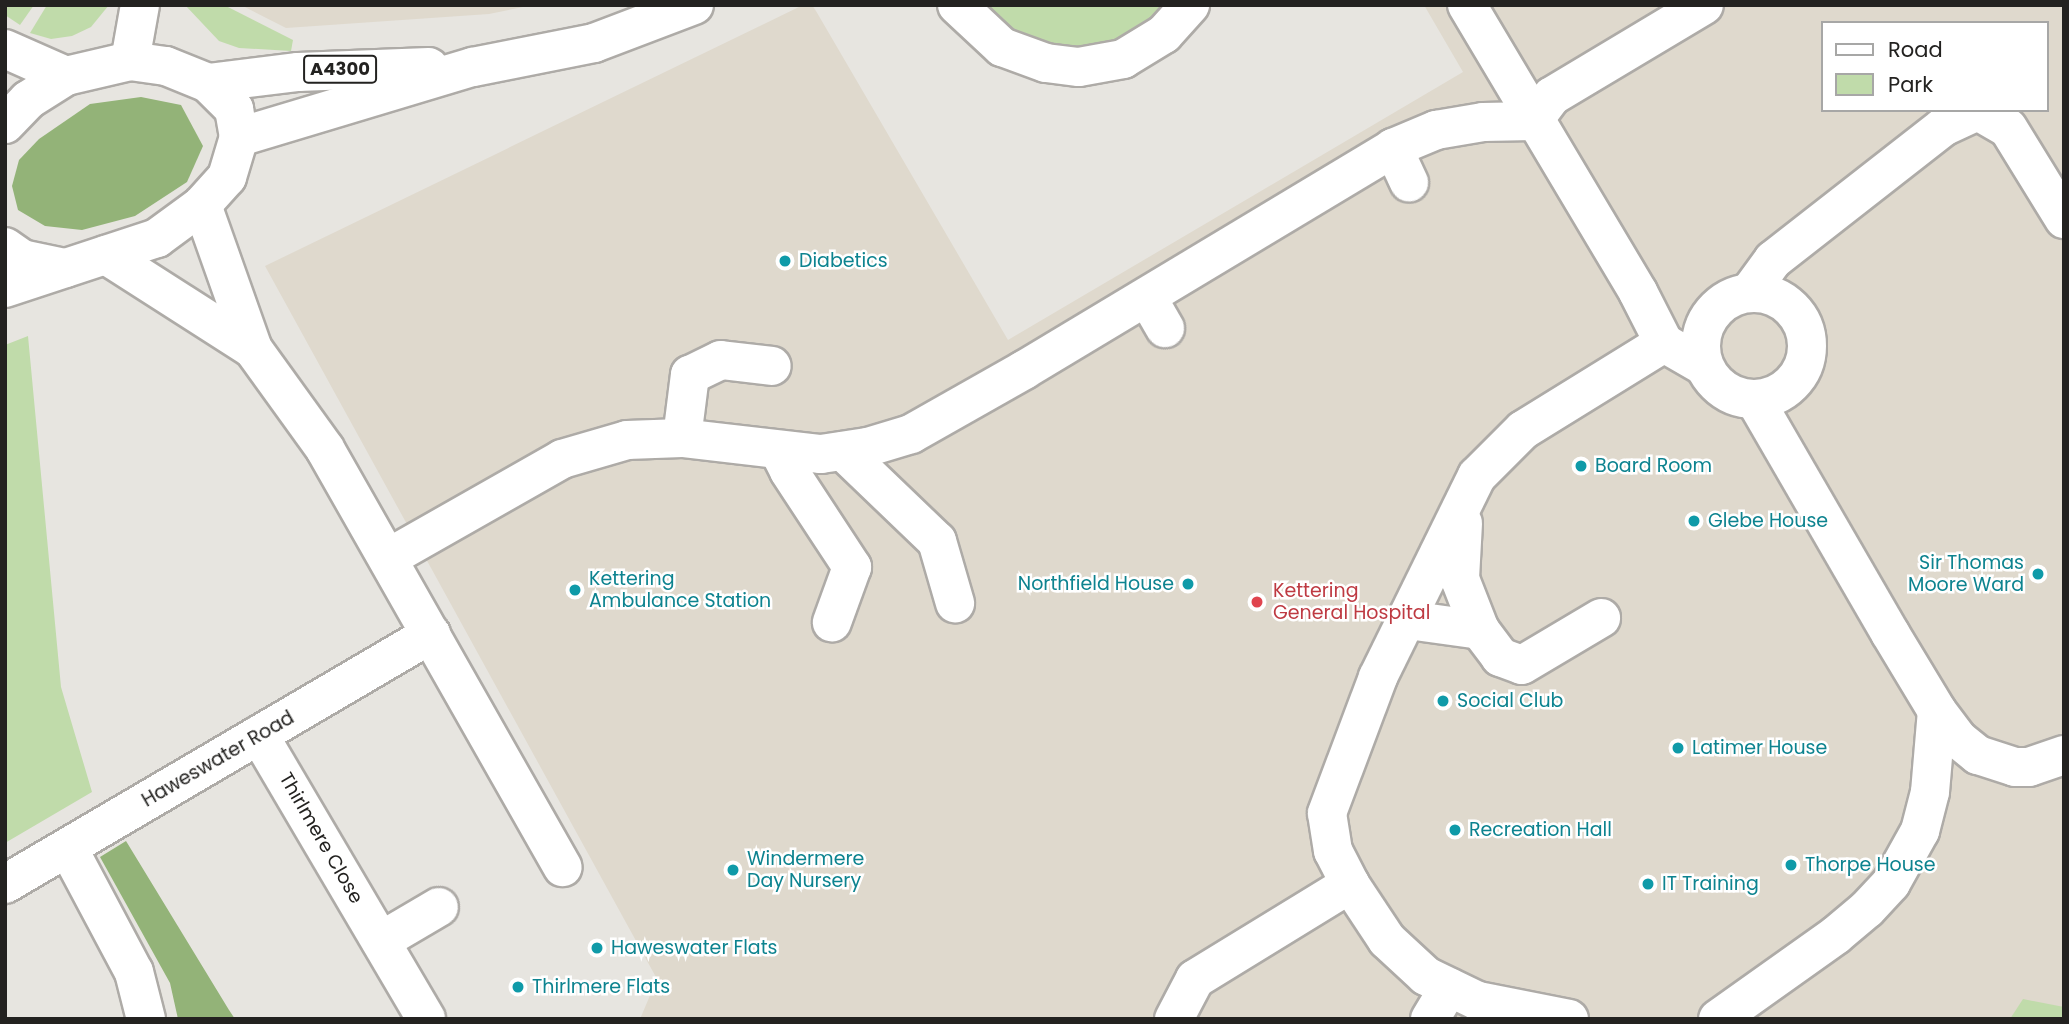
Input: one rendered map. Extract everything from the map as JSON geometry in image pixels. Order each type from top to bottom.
[{"type":"street","points":[[130,61],[140,5]]},
{"type":"street","name":"A4300","points":[[5,124],[28,100],[66,76],[130,61],[166,66],[208,83],[234,109],[239,137],[473,67],[594,43],[694,5]]},
{"type":"street","points":[[957,5],[1002,47],[1046,63],[1079,68],[1123,60],[1164,34],[1191,5]]},
{"type":"street","points":[[1467,5],[1646,305],[1664,343],[1704,366]]},
{"type":"street","points":[[1534,121],[1552,96],[1704,5]]},
{"type":"street","points":[[5,49],[66,76]]},
{"type":"street","name":"A4300","points":[[208,83],[378,67],[473,67]]},
{"type":"street","points":[[1646,305],[1684,312],[1735,299],[1780,299],[1802,323],[1807,340],[1806,358],[1800,375],[1788,388],[1772,397],[1755,400],[1739,398],[1724,391],[1712,380],[1704,366],[1700,350],[1702,333],[1709,317],[1735,299],[1773,260],[1943,127],[1976,112]]},
{"type":"street","points":[[1980,112],[2008,128],[2064,219]]},
{"type":"street","points":[[388,558],[562,458],[627,440],[682,438],[821,454],[911,435],[1156,312],[1393,148],[1436,130],[1483,122],[1534,121]]},
{"type":"street","points":[[5,288],[157,238],[202,205],[227,177],[239,137]]},
{"type":"street","points":[[1393,148],[1409,183]]},
{"type":"street","points":[[202,205],[253,349],[325,449],[562,867]]},
{"type":"street","points":[[5,247],[22,259],[65,268]]},
{"type":"street","points":[[106,255],[253,349]]},
{"type":"street","points":[[1569,1019],[1478,1001],[1426,976],[1387,940],[1350,884],[1333,851],[1327,813],[1378,677],[1477,476],[1523,430],[1664,343]]},
{"type":"street","points":[[682,438],[690,375],[720,360],[772,366]]},
{"type":"street","points":[[1755,400],[1937,711],[1958,739],[1978,755],[2015,767],[2061,763]]},
{"type":"street","points":[[779,450],[789,471],[852,567],[832,622]]},
{"type":"street","points":[[843,450],[937,541],[955,603]]},
{"type":"street","points":[[1464,504],[1460,579],[1480,630],[1500,657],[1522,665],[1601,618]]},
{"type":"street","points":[[1408,620],[1480,630]]},
{"type":"street","name":"Haweswater Road","points":[[5,884],[431,634]]},
{"type":"street","points":[[1718,1019],[1836,935],[1867,909],[1891,883],[1920,831],[1930,792],[1937,711]]},
{"type":"street","name":"Thirlmere Close","points":[[259,735],[426,1019]]},
{"type":"street","points":[[68,848],[119,938],[134,972],[146,1019]]},
{"type":"street","points":[[1174,1019],[1195,979],[1350,884]]},
{"type":"street","points":[[381,941],[439,907]]},
{"type":"street","points":[[1430,1019],[1449,987]]},
{"type":"shaded area","points":[[241,5],[533,5],[489,14],[286,28]]},
{"type":"shaded area","name":"Kettering General Hospital","points":[[803,5],[812,5],[816,11],[1008,340],[1463,72],[1424,5],[2064,5],[2064,1019],[640,1019],[657,979],[265,266]]},
{"type":"green space","points":[[5,5],[34,5],[20,25],[5,15]]},
{"type":"green space","points":[[47,5],[109,5],[91,27],[72,36],[51,39],[30,33]]},
{"type":"green space","points":[[185,5],[224,5],[293,40],[291,51],[239,48],[219,41]]},
{"type":"green space","points":[[973,5],[1173,5],[1128,43],[1040,51]]},
{"type":"green space","points":[[141,97],[181,105],[203,146],[187,182],[135,216],[82,230],[45,226],[18,210],[12,186],[19,160],[39,139],[90,104]]},
{"type":"green space","points":[[28,336],[61,687],[92,792],[5,843],[5,345]]},
{"type":"green space","points":[[126,841],[235,1019],[178,1019],[170,983],[100,857]]},
{"type":"green space","points":[[2023,999],[2064,1007],[2064,1019],[2010,1019]]},
{"type":"place","name":"Diabetics","points":[[785,261]]},
{"type":"place","name":"Board Room","points":[[1581,466]]},
{"type":"place","name":"Glebe House","points":[[1694,521]]},
{"type":"place","name":"Sir Thomas Moore Ward","points":[[2038,574]]},
{"type":"place","name":"Northfield House","points":[[1188,584]]},
{"type":"place","name":"Kettering Ambulance Station","points":[[575,590]]},
{"type":"place","name":"Kettering General Hospital","points":[[1257,602]]},
{"type":"place","name":"Social Club","points":[[1443,701]]},
{"type":"place","name":"Latimer House","points":[[1678,748]]},
{"type":"place","name":"Recreation Hall","points":[[1455,830]]},
{"type":"place","name":"Thorpe House","points":[[1791,865]]},
{"type":"place","name":"Windermere Day Nursery","points":[[733,870]]},
{"type":"place","name":"IT Training","points":[[1648,884]]},
{"type":"place","name":"Haweswater Flats","points":[[597,948]]},
{"type":"place","name":"Thirlmere Flats","points":[[518,987]]}]
